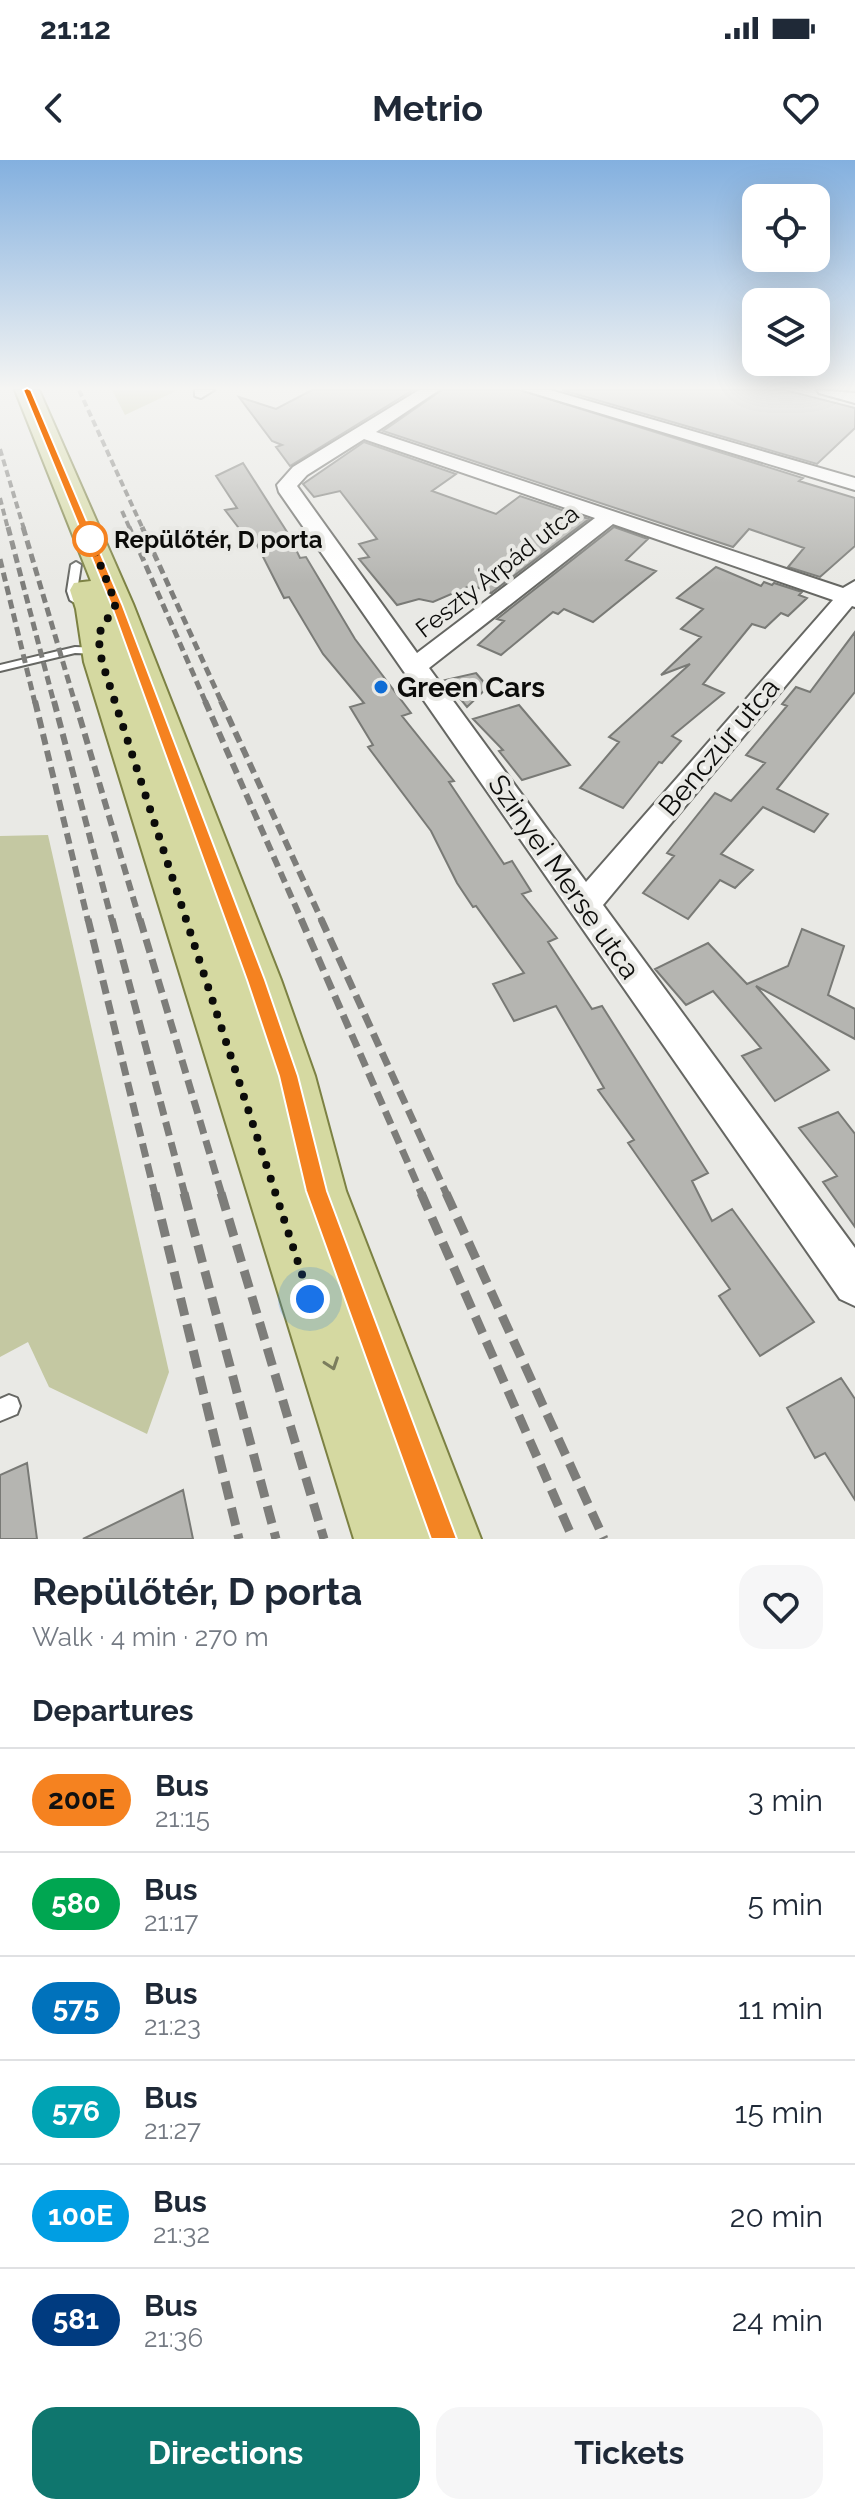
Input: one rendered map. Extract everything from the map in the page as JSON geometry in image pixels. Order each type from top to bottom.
[{"type":"main road","points":[[34,454],[76,565],[275,1194],[391,1539]]},
{"type":"main road","points":[[45,454],[96,636],[256,980],[288,1076],[316,1191],[444,1539]]},
{"type":"street","name":"Szinyei Merse utca","points":[[328,454],[300,471],[287,485],[289,492],[855,1284]]},
{"type":"street","points":[[427,454],[853,595]]},
{"type":"street","points":[[753,454],[855,484]]},
{"type":"street","name":"Feszty Árpád utca","points":[[415,667],[611,516]]},
{"type":"street","name":"Benczúr utca","points":[[584,906],[853,595]]},
{"type":"lane","points":[[0,668],[46,658],[96,636]]},
{"type":"lane","points":[[223,932],[256,980]]},
{"type":"green space","points":[[48,835],[169,1372],[147,1434],[49,1387],[28,1342],[0,1357],[0,836]]},
{"type":"building","points":[[281,454],[309,454],[290,466]]},
{"type":"building","points":[[346,454],[400,454],[456,474],[432,491],[496,514],[520,496],[589,519],[491,593],[472,585],[433,602],[419,599],[397,605],[359,559],[369,557],[359,544],[377,539],[340,491],[314,497],[303,484]]},
{"type":"building","points":[[453,454],[727,454],[855,498],[855,546],[820,577],[788,567],[804,548],[749,529],[733,547]]},
{"type":"building","points":[[784,454],[827,454],[817,464]]},
{"type":"building","points":[[243,463],[289,535],[300,558],[306,557],[355,639],[411,713],[402,716],[454,781],[449,782],[504,864],[512,861],[531,891],[522,894],[557,938],[548,942],[592,1009],[602,1006],[708,1173],[692,1181],[712,1221],[732,1209],[814,1322],[760,1356],[719,1296],[730,1289],[628,1143],[634,1140],[598,1090],[604,1088],[556,1006],[514,1021],[493,984],[524,973],[476,906],[473,907],[431,831],[368,747],[373,745],[350,707],[364,703],[323,654],[289,597],[284,598],[256,543],[251,544],[225,510],[237,508],[216,476]]},
{"type":"building","points":[[614,527],[648,539],[626,560],[656,571],[593,622],[564,609],[558,614],[553,612],[501,655],[478,645],[504,621],[497,619]]},
{"type":"building","points":[[716,567],[761,586],[764,582],[774,583],[802,592],[799,595],[807,598],[788,616],[781,613],[765,628],[752,624],[703,684],[724,693],[672,736],[681,741],[662,763],[659,762],[623,808],[580,788],[619,742],[609,737],[690,664],[661,675],[701,637],[681,629],[703,609],[677,598]]},
{"type":"building","points":[[855,632],[855,692],[777,789],[828,814],[814,832],[763,807],[721,854],[753,870],[735,888],[720,880],[688,919],[643,893],[674,856],[667,853],[715,793],[731,801],[765,763],[746,755],[787,706],[782,704],[796,687],[810,692]]},
{"type":"building","points":[[476,673],[488,687],[467,707],[445,680]]},
{"type":"building","points":[[519,705],[570,765],[522,780],[499,751],[503,750],[473,719]]},
{"type":"building","points":[[802,929],[844,946],[828,995],[855,1009],[855,1039],[756,986],[829,1070],[775,1101],[742,1056],[761,1048],[713,991],[686,1005],[655,969],[708,943],[747,984],[788,966]]},
{"type":"building","points":[[838,1112],[855,1134],[855,1227],[823,1182],[837,1176],[799,1128]]},
{"type":"building","points":[[841,1378],[855,1399],[855,1500],[825,1453],[815,1458],[787,1408]]},
{"type":"building","points":[[27,1463],[37,1539],[0,1539],[0,1475]]},
{"type":"building","points":[[183,1490],[193,1539],[83,1539]]},
{"type":"railway","points":[[2,454],[24,529]]},
{"type":"railway","points":[[109,454],[143,529]]},
{"type":"railway","points":[[0,498],[8,529]]},
{"type":"railway","points":[[122,511],[130,529]]},
{"type":"railway","points":[[8,527],[54,703]]},
{"type":"railway","points":[[23,527],[75,703]]},
{"type":"railway","points":[[129,527],[206,703]]},
{"type":"railway","points":[[142,527],[222,703]]},
{"type":"railway","points":[[0,559],[35,703]]},
{"type":"railway","points":[[35,701],[88,921]]},
{"type":"railway","points":[[54,701],[112,921]]},
{"type":"railway","points":[[75,701],[140,921]]},
{"type":"railway","points":[[205,701],[302,921]]},
{"type":"railway","points":[[221,701],[322,921]]},
{"type":"railway","points":[[88,919],[155,1195]]},
{"type":"railway","points":[[112,919],[185,1195]]},
{"type":"railway","points":[[140,919],[222,1195]]},
{"type":"railway","points":[[301,919],[422,1195]]},
{"type":"railway","points":[[321,919],[447,1195]]},
{"type":"railway","points":[[155,1193],[239,1539]]},
{"type":"railway","points":[[184,1193],[276,1539]]},
{"type":"railway","points":[[221,1193],[324,1539]]},
{"type":"railway","points":[[421,1193],[573,1539]]},
{"type":"railway","points":[[446,1193],[604,1539]]},
{"type":"bus line","name":"200E","points":[[54,454],[116,604],[256,980],[288,1076],[316,1191],[444,1539]]},
{"type":"place","name":"Repülőtér, D porta","points":[[90,539]]},
{"type":"place","name":"Green Cars","points":[[381,687]]},
{"type":"route","points":[[90,539],[116,604],[98,635],[102,662],[310,1299]]}]
